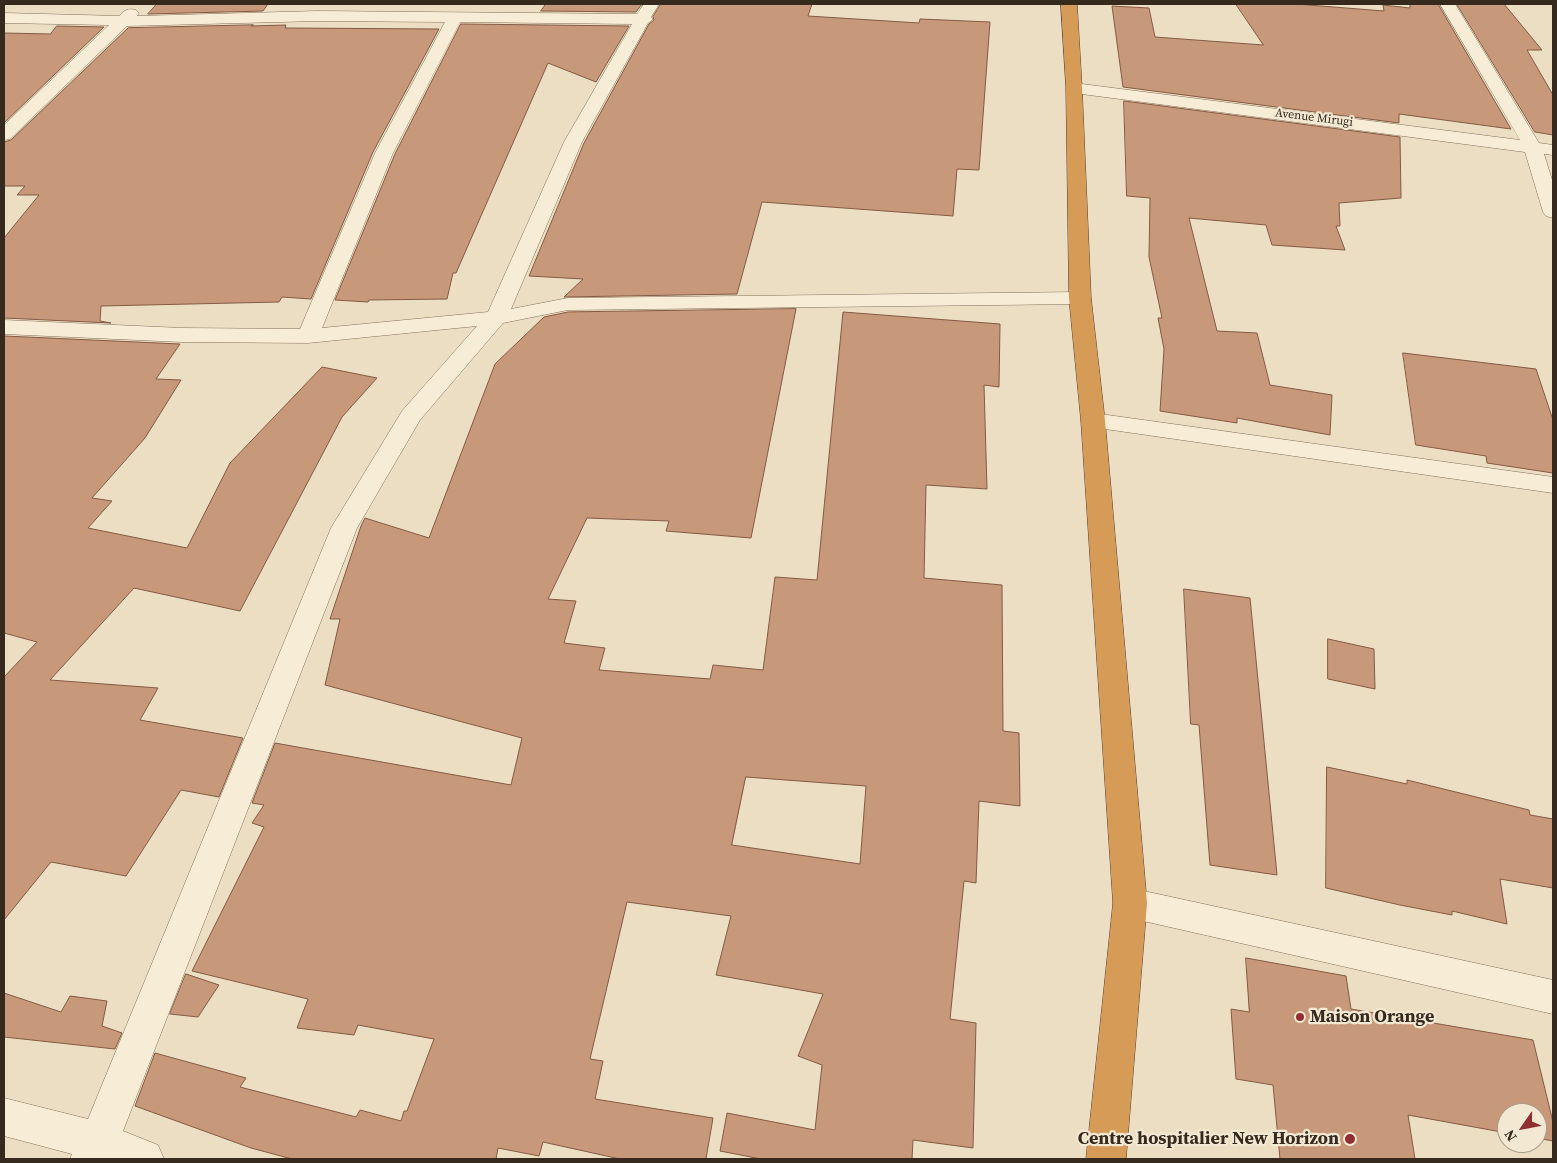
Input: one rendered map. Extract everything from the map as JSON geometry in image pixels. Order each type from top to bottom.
[{"type":"highway","points":[[1070,4],[1080,298],[1093,421],[1130,903],[1106,1159]]},
{"type":"street","points":[[4,134],[140,4]]},
{"type":"street","points":[[1448,4],[1532,146],[1553,212]]},
{"type":"street","points":[[4,18],[124,21],[318,16],[456,17],[648,11]]},
{"type":"street","points":[[94,1150],[344,528],[410,416],[496,318],[573,142],[648,11]]},
{"type":"street","points":[[308,336],[384,153],[456,17]]},
{"type":"street","name":"Avenue Mirugi","points":[[1074,88],[1553,150]]},
{"type":"street","points":[[4,327],[182,335],[308,336],[496,318],[568,304],[1080,298]]},
{"type":"street","points":[[1093,421],[1553,485]]},
{"type":"street","points":[[1130,903],[1553,997]]},
{"type":"street","points":[[4,1117],[94,1150],[144,1159]]},
{"type":"building","points":[[157,4],[268,4],[263,11],[148,14]]},
{"type":"building","points":[[546,4],[642,4],[636,12],[541,11]]},
{"type":"building","points":[[661,4],[812,4],[808,16],[919,23],[920,19],[990,22],[979,170],[957,169],[953,216],[762,202],[737,294],[564,297],[583,279],[529,276],[584,143],[649,24],[654,20],[653,17]]},
{"type":"building","points":[[1236,4],[1296,4],[1384,11],[1383,5],[1410,8],[1410,4],[1438,4],[1511,129],[1399,114],[1399,123],[1123,87],[1112,6],[1149,8],[1155,37],[1263,45]]},
{"type":"building","points":[[1457,4],[1504,4],[1542,50],[1527,50],[1553,95],[1553,135],[1535,132]]},
{"type":"building","points":[[461,24],[629,26],[596,82],[548,63],[456,273],[453,273],[447,299],[369,300],[368,302],[335,300],[395,154]]},
{"type":"building","points":[[253,25],[251,26],[286,25],[285,28],[439,29],[373,152],[311,299],[282,297],[279,302],[101,306],[100,321],[111,323],[4,318],[4,238],[39,195],[17,195],[25,186],[4,186],[4,142],[11,140],[128,28]]},
{"type":"building","points":[[57,26],[104,27],[4,123],[4,33],[50,34]]},
{"type":"building","points":[[1124,101],[1400,137],[1401,198],[1339,203],[1340,226],[1336,226],[1345,250],[1272,245],[1266,225],[1189,218],[1217,331],[1257,333],[1270,385],[1332,395],[1330,435],[1237,418],[1237,423],[1160,411],[1164,349],[1158,318],[1162,318],[1149,257],[1150,198],[1127,196]]},
{"type":"building","points":[[796,309],[751,538],[666,531],[669,521],[587,518],[548,599],[576,601],[564,643],[605,648],[599,670],[710,679],[713,665],[763,670],[775,577],[817,580],[843,312],[1000,324],[999,387],[984,385],[987,489],[926,485],[924,578],[1002,585],[1003,731],[1019,733],[1020,806],[979,801],[976,883],[964,881],[950,1019],[976,1023],[973,1148],[913,1140],[912,1159],[761,1159],[720,1151],[727,1113],[815,1130],[822,1065],[798,1056],[823,994],[716,975],[731,916],[627,902],[590,1059],[603,1061],[595,1099],[713,1118],[706,1159],[620,1159],[543,1142],[539,1156],[498,1148],[496,1159],[292,1159],[251,1148],[135,1106],[155,1053],[246,1078],[240,1087],[356,1117],[360,1110],[401,1121],[404,1111],[407,1111],[434,1039],[358,1025],[354,1035],[297,1028],[308,999],[192,971],[264,827],[252,823],[264,805],[252,803],[275,743],[511,785],[522,738],[325,685],[340,619],[330,619],[365,518],[429,538],[495,364],[544,317],[568,312]],"holes":[[[746,777],[866,786],[860,864],[732,845]]]},
{"type":"building","points":[[4,336],[180,344],[156,379],[181,380],[145,438],[92,498],[112,501],[88,528],[187,548],[230,463],[322,367],[377,378],[342,417],[240,611],[134,588],[50,680],[158,688],[140,720],[243,738],[219,797],[181,790],[126,876],[51,862],[4,920],[4,677],[37,642],[4,633]]},
{"type":"building","points":[[1403,353],[1536,369],[1553,420],[1553,473],[1487,463],[1486,456],[1416,445]]},
{"type":"building","points":[[1184,589],[1250,598],[1277,875],[1210,865],[1199,725],[1191,724]]},
{"type":"building","points":[[1328,639],[1374,649],[1375,689],[1328,679]]},
{"type":"building","points":[[1327,767],[1407,784],[1407,780],[1529,810],[1530,815],[1553,819],[1553,888],[1500,879],[1507,924],[1452,911],[1452,915],[1400,905],[1326,888]]},
{"type":"building","points":[[1246,958],[1346,976],[1351,1009],[1533,1040],[1553,1122],[1553,1141],[1547,1140],[1547,1103],[1497,1103],[1497,1131],[1408,1115],[1415,1159],[1280,1159],[1273,1085],[1236,1079],[1231,1009],[1249,1012]]},
{"type":"building","points":[[186,974],[219,985],[198,1017],[170,1014]]},
{"type":"building","points":[[4,993],[61,1012],[70,996],[107,1001],[102,1026],[122,1033],[115,1049],[4,1037]]},
{"type":"place","name":"Maison Orange","points":[[1300,1017]]},
{"type":"place","name":"Centre hospitalier New Horizon","points":[[1350,1139]]}]
